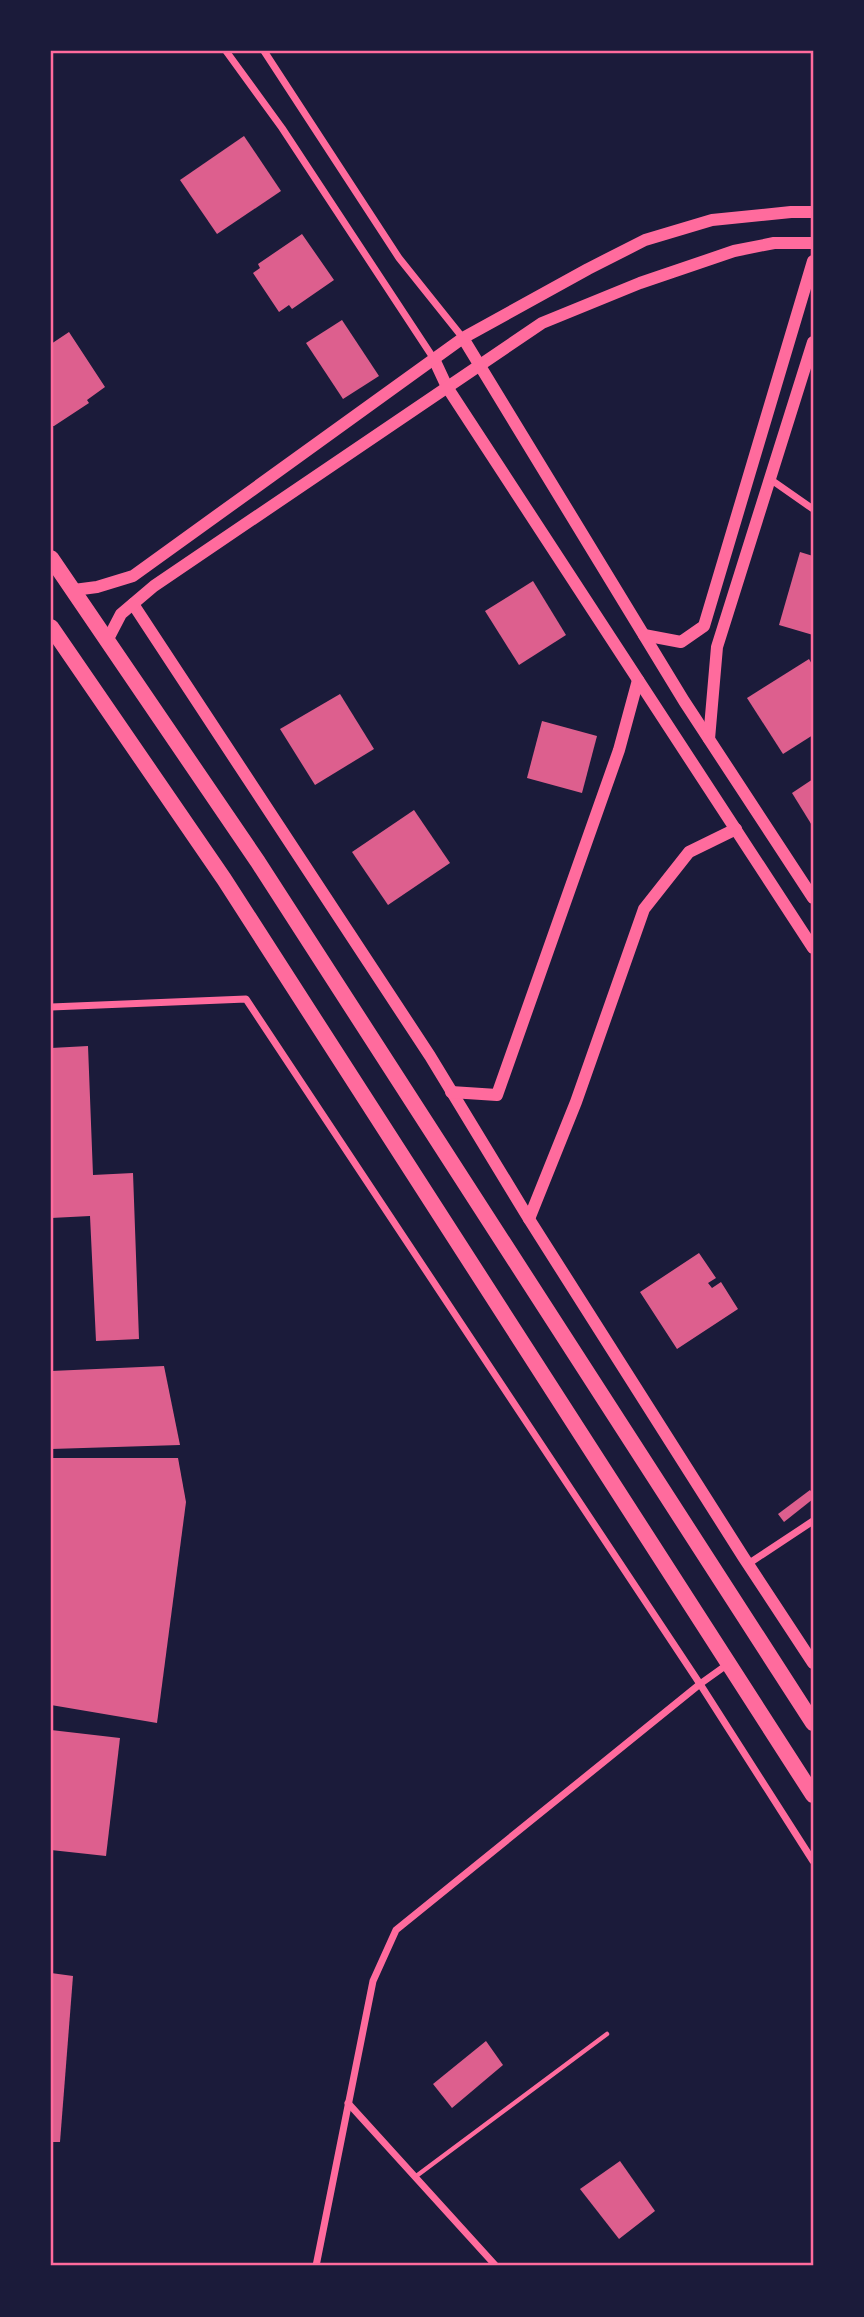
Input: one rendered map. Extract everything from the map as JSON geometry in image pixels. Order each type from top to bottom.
[{"type":"highway","points":[[51,558],[258,862],[813,1723]]},
{"type":"highway","points":[[51,627],[224,879],[813,1795]]},
{"type":"street","points":[[226,51],[282,128],[434,359],[447,387],[813,948]]},
{"type":"street","points":[[264,51],[399,258],[463,338],[644,635],[813,898]]},
{"type":"street","points":[[74,590],[97,587],[132,576],[463,338],[645,240],[712,220],[813,212]]},
{"type":"street","points":[[108,639],[121,614],[154,586],[542,323],[640,283],[734,251],[775,243],[813,243]]},
{"type":"street","points":[[644,635],[681,642],[704,626],[813,261]]},
{"type":"street","points":[[709,739],[717,647],[813,342]]},
{"type":"street","points":[[770,479],[813,509]]},
{"type":"street","points":[[133,604],[430,1056],[529,1219],[813,1663]]},
{"type":"street","points":[[451,1092],[496,1095],[619,750],[638,680]]},
{"type":"street","points":[[529,1219],[576,1102],[644,908],[689,852],[736,829]]},
{"type":"street","points":[[51,1007],[246,999],[813,1861]]},
{"type":"street","points":[[748,1564],[813,1521]]},
{"type":"street","points":[[316,2266],[373,1981],[396,1930],[699,1684],[729,1663]]},
{"type":"street","points":[[348,2103],[496,2266]]},
{"type":"lane","points":[[415,2177],[607,2034]]},
{"type":"building","points":[[244,136],[281,191],[217,234],[180,180]]},
{"type":"building","points":[[302,234],[334,280],[292,309],[289,305],[279,312],[253,273],[260,268],[258,264]]},
{"type":"building","points":[[342,320],[379,376],[343,399],[306,343]]},
{"type":"building","points":[[69,332],[105,387],[87,400],[89,403],[51,426],[51,344]]},
{"type":"building","points":[[800,552],[813,556],[813,635],[779,625]]},
{"type":"building","points":[[533,581],[566,635],[519,665],[485,611]]},
{"type":"building","points":[[809,659],[813,666],[813,735],[783,754],[747,698]]},
{"type":"building","points":[[340,694],[374,749],[315,785],[280,729]]},
{"type":"building","points":[[542,721],[597,736],[582,793],[527,778]]},
{"type":"building","points":[[813,779],[813,827],[792,793]]},
{"type":"building","points":[[414,810],[450,863],[388,905],[352,852]]},
{"type":"building","points":[[88,1046],[93,1175],[133,1173],[139,1339],[96,1341],[90,1216],[51,1218],[51,1048]]},
{"type":"building","points":[[699,1253],[716,1278],[708,1283],[712,1288],[721,1282],[738,1309],[677,1349],[640,1292]]},
{"type":"building","points":[[164,1366],[180,1445],[51,1449],[51,1371]]},
{"type":"building","points":[[51,1458],[178,1458],[186,1502],[157,1723],[51,1705]]},
{"type":"building","points":[[810,1490],[813,1499],[784,1522],[778,1514]]},
{"type":"building","points":[[51,1730],[120,1738],[106,1856],[51,1850]]},
{"type":"building","points":[[51,1973],[73,1976],[60,2142],[51,2142]]},
{"type":"building","points":[[486,2041],[503,2065],[452,2108],[433,2084]]},
{"type":"building","points":[[620,2161],[655,2211],[619,2239],[580,2189]]}]
